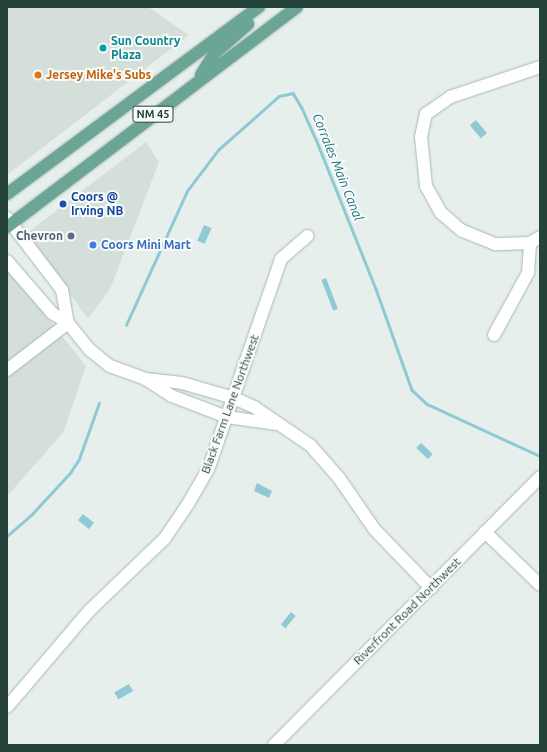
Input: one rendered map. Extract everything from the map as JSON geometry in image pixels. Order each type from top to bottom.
[{"type":"main road","points":[[196,82],[215,53],[252,21],[259,7]]},
{"type":"main road","name":"NM 45","points":[[7,194],[259,7]]},
{"type":"main road","name":"NM 45","points":[[8,222],[297,7]]},
{"type":"street","points":[[494,335],[528,273],[535,240],[495,244],[462,231],[441,213],[426,186],[421,137],[426,114],[450,96],[540,67]]},
{"type":"street","points":[[8,222],[62,290],[68,323]]},
{"type":"street","name":"Black Farm Lane Northwest","points":[[7,707],[89,611],[165,538],[208,470],[282,259],[307,236]]},
{"type":"street","points":[[7,261],[52,313],[68,323],[102,361],[118,370],[145,379],[182,383],[234,398],[254,407],[310,446],[328,464],[375,530],[431,588]]},
{"type":"street","points":[[7,370],[68,323]]},
{"type":"street","points":[[145,379],[172,396],[227,417],[279,424]]},
{"type":"street","name":"Riverfront Road Northwest","points":[[274,745],[540,477]]},
{"type":"street","points":[[485,532],[540,585]]},
{"type":"shaded area","name":"Sun Country Plaza","points":[[10,7],[148,7],[189,35],[7,175],[7,10]]},
{"type":"shaded area","points":[[146,142],[159,162],[111,287],[88,319],[27,233]]},
{"type":"shaded area","points":[[7,267],[86,366],[63,433],[7,496]]},
{"type":"water","points":[[476,120],[487,133],[481,138],[470,125]]},
{"type":"water","points":[[204,225],[211,228],[205,244],[197,241]]},
{"type":"water","points":[[326,278],[338,309],[333,311],[321,280]]},
{"type":"water","points":[[421,443],[433,454],[428,459],[416,448]]},
{"type":"water","points":[[257,483],[272,491],[269,498],[254,491]]},
{"type":"water","points":[[83,514],[94,523],[89,529],[78,520]]},
{"type":"water","points":[[291,612],[296,616],[286,628],[281,624]]},
{"type":"water","points":[[129,684],[133,691],[118,699],[114,692]]},
{"type":"waterway","name":"Corrales Main Canal","points":[[126,325],[187,191],[218,150],[279,96],[293,93],[302,108],[316,139],[376,289],[412,390],[427,404],[540,456]]},
{"type":"waterway","name":"Corrales Main Canal","points":[[7,536],[32,514],[70,473],[79,459],[99,403]]},
{"type":"place","name":"Sun Country Plaza","points":[[103,48]]},
{"type":"place","name":"Jersey Mike's Subs","points":[[38,75]]},
{"type":"place","name":"Coors @ Irving NB","points":[[63,204]]},
{"type":"place","name":"Chevron","points":[[71,236]]},
{"type":"place","name":"Coors Mini Mart","points":[[93,245]]}]
